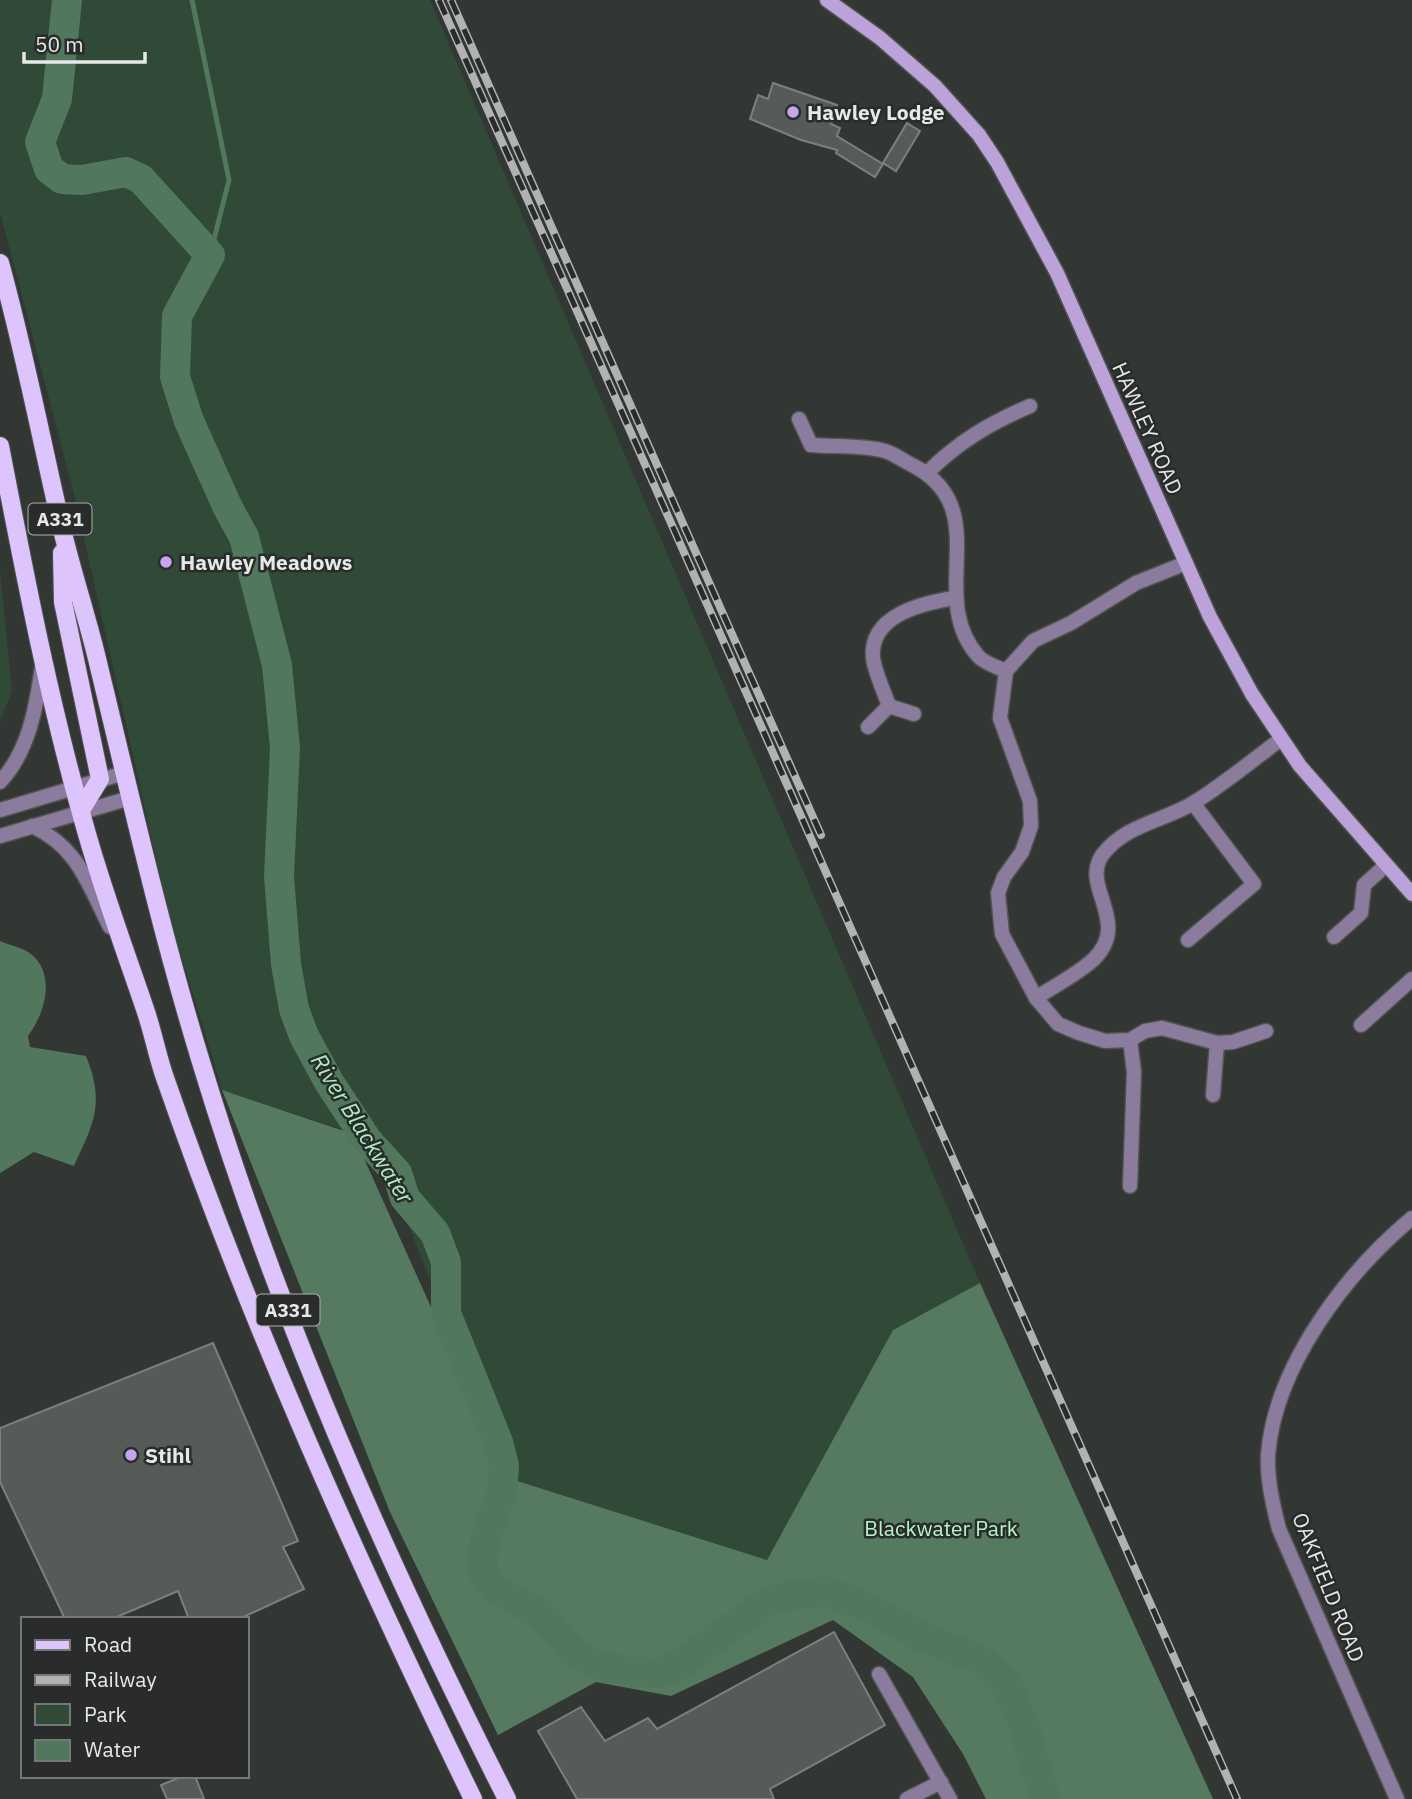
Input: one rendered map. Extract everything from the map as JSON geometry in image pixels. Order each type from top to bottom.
[{"type":"main road","name":"HAWLEY ROAD","points":[[827,0],[880,38],[935,86],[979,135],[1002,169],[1057,273],[1185,562],[1228,650],[1300,766],[1412,894]]},
{"type":"main road","name":"A331","points":[[0,263],[31,378],[61,526],[99,663],[145,863],[200,1060],[238,1180],[349,1464],[392,1562],[507,1799]]},
{"type":"main road","name":"A331","points":[[0,446],[43,663],[80,810],[124,957],[147,1013],[163,1073],[289,1399],[395,1640],[473,1799]]},
{"type":"main road","name":"A331","points":[[61,526],[63,602],[100,779]]},
{"type":"main road","points":[[80,810],[100,779]]},
{"type":"street","points":[[927,473],[951,449],[986,425],[1030,406]]},
{"type":"street","points":[[799,419],[811,445],[886,451],[927,473],[949,499],[958,531],[954,598],[961,628],[979,658],[1006,671]]},
{"type":"street","points":[[1185,562],[1136,583],[1070,623],[1033,641],[1006,671],[1000,718],[1030,801],[1031,826],[1021,852],[1004,877],[998,893],[1002,934],[1036,998],[1058,1024],[1105,1041],[1130,1040],[1145,1031],[1162,1028],[1217,1043],[1233,1042],[1266,1031]]},
{"type":"street","points":[[889,706],[873,658],[876,638],[890,621],[917,604],[954,598]]},
{"type":"street","points":[[0,782],[27,737],[35,716],[43,663]]},
{"type":"street","points":[[889,706],[914,714]]},
{"type":"street","points":[[868,727],[889,706]]},
{"type":"street","points":[[1036,998],[1094,959],[1107,941],[1111,923],[1097,880],[1101,856],[1125,834],[1193,803],[1281,739]]},
{"type":"street","points":[[0,810],[124,773]]},
{"type":"street","points":[[0,836],[80,810],[130,798]]},
{"type":"street","points":[[1188,940],[1254,884],[1193,803]]},
{"type":"street","points":[[32,826],[59,840],[74,856],[124,957]]},
{"type":"street","points":[[1334,937],[1361,913],[1364,885],[1386,865]]},
{"type":"street","points":[[1360,1025],[1412,979]]},
{"type":"street","points":[[1130,1040],[1134,1072],[1130,1186]]},
{"type":"street","points":[[1213,1095],[1217,1043]]},
{"type":"street","name":"OAKFIELD ROAD","points":[[1397,1799],[1279,1529],[1270,1489],[1268,1455],[1286,1385],[1305,1346],[1336,1297],[1366,1261],[1412,1217]]},
{"type":"street","points":[[879,1674],[950,1799]]},
{"type":"street","points":[[907,1799],[941,1782]]},
{"type":"green space","name":"Hawley Meadows","points":[[0,0],[430,0],[980,1283],[893,1330],[767,1560],[508,1478],[375,1140],[222,1090],[168,911],[74,494],[0,212]]},
{"type":"green space","points":[[0,570],[12,691],[0,721]]},
{"type":"green space","name":"Blackwater Park","points":[[222,1090],[353,1134],[508,1478],[767,1560],[893,1330],[980,1283],[1213,1799],[986,1799],[963,1754],[913,1677],[833,1620],[671,1696],[596,1682],[498,1735],[390,1512]]},
{"type":"water","points":[[0,941],[31,954],[44,973],[46,984],[43,1006],[28,1036],[30,1047],[86,1056],[92,1072],[95,1112],[74,1166],[34,1152],[0,1173]]},
{"type":"building","name":"Hawley Lodge","points":[[773,83],[837,105],[831,124],[840,128],[837,136],[883,164],[875,177],[836,153],[837,150],[801,140],[750,119],[758,95],[768,99]]},
{"type":"building","points":[[907,123],[920,131],[896,171],[883,163]]},
{"type":"building","name":"Stihl","points":[[213,1343],[298,1541],[283,1547],[304,1589],[243,1617],[188,1617],[178,1591],[117,1617],[64,1617],[0,1482],[0,1428]]},
{"type":"building","points":[[834,1632],[885,1725],[770,1789],[774,1799],[577,1799],[538,1731],[581,1707],[605,1741],[648,1718],[657,1729]]},
{"type":"building","points":[[178,1778],[196,1778],[204,1799],[167,1799],[161,1785]]},
{"type":"waterway","name":"River Blackwater","points":[[67,0],[57,99],[40,142],[49,169],[62,179],[82,180],[126,172],[141,179],[210,255],[177,316],[175,377],[189,421],[244,537],[277,665],[285,748],[279,877],[286,964],[294,1009],[304,1036],[329,1082],[367,1140],[397,1173],[405,1198],[435,1233],[446,1262],[446,1313],[498,1442],[504,1466],[502,1493],[486,1536],[482,1563],[485,1577],[498,1591],[539,1613],[575,1652],[596,1664],[629,1672],[660,1673],[680,1665],[766,1602],[800,1594],[828,1592],[867,1607],[922,1637],[981,1660],[1007,1683],[1024,1726],[1045,1799]]},
{"type":"waterway","points":[[192,0],[229,180],[210,255]]},
{"type":"railway","points":[[439,0],[1237,1799]]},
{"type":"railway","points":[[451,0],[821,835]]},
{"type":"place","name":"Hawley Lodge","points":[[793,112]]},
{"type":"place","name":"Hawley Meadows","points":[[166,562]]},
{"type":"place","name":"Stihl","points":[[131,1455]]}]
